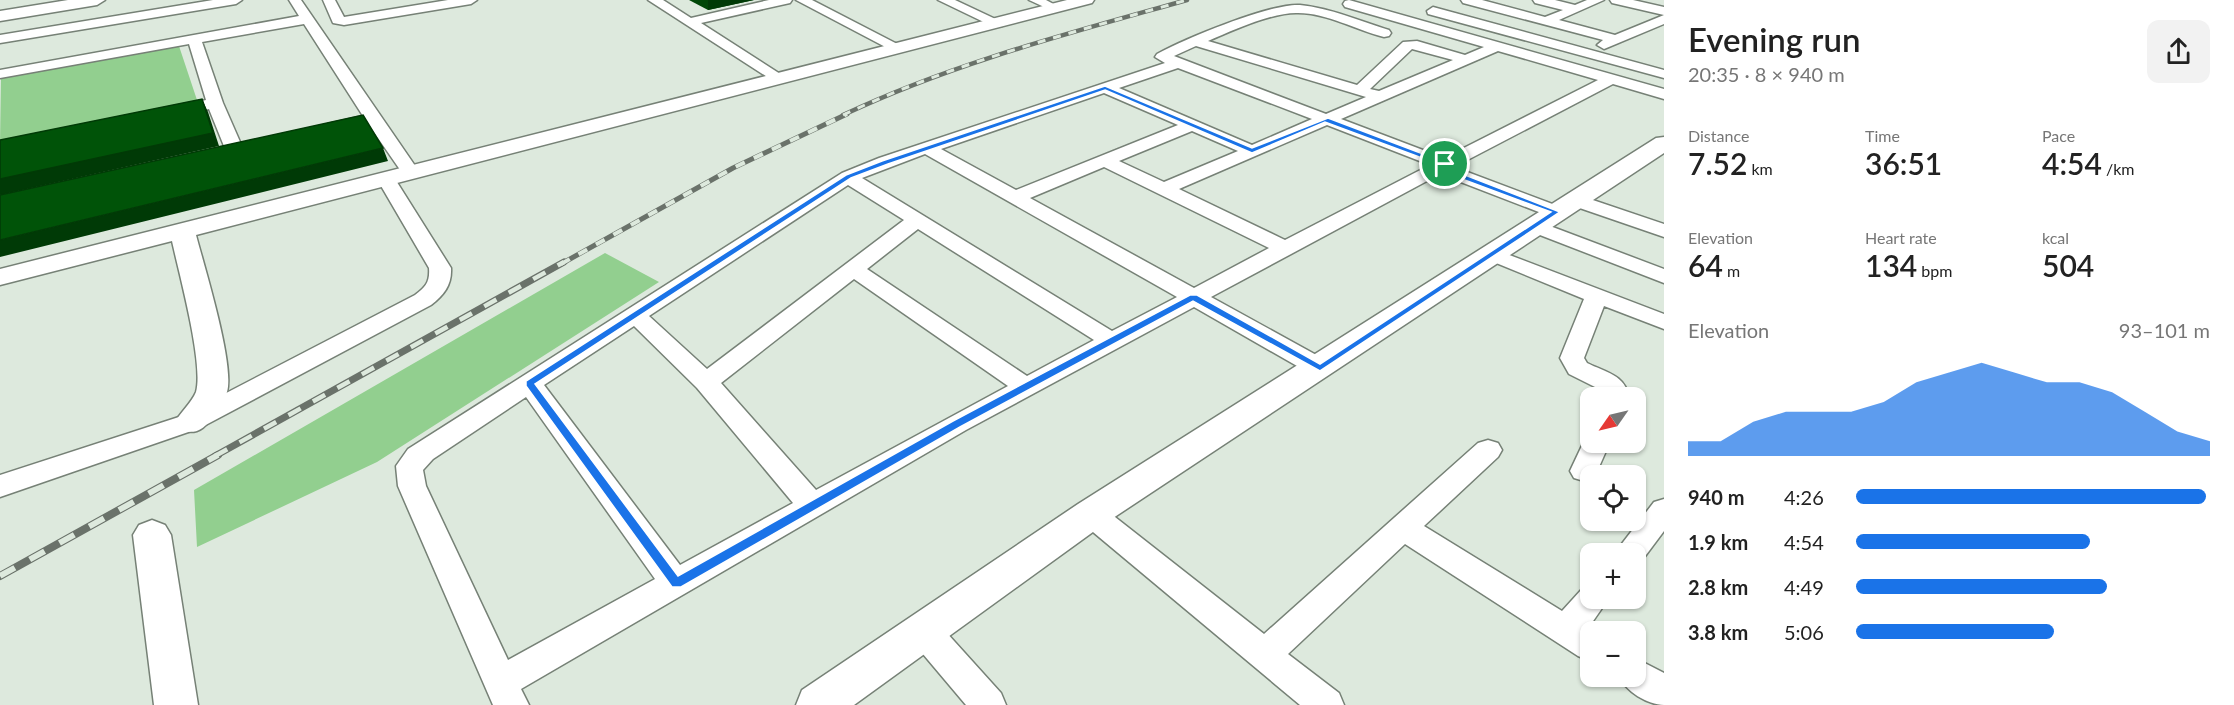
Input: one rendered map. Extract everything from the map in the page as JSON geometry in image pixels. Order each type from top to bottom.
[{"type":"street","points":[[0,16],[97,0]]},
{"type":"street","points":[[0,39],[233,0]]},
{"type":"street","points":[[295,0],[411,173]]},
{"type":"street","points":[[329,0],[338,20],[344,21],[471,0]]},
{"type":"street","points":[[654,0],[780,79]]},
{"type":"street","points":[[690,22],[786,0]]},
{"type":"street","points":[[802,0],[898,48]]},
{"type":"street","points":[[944,0],[997,23]]},
{"type":"street","points":[[1035,0],[1055,8]]},
{"type":"street","points":[[0,277],[1086,0]]},
{"type":"street","points":[[1354,0],[1348,3],[1664,94]]},
{"type":"street","points":[[1403,20],[1466,0],[1618,40]]},
{"type":"street","points":[[1539,0],[1576,9]]},
{"type":"street","points":[[1546,21],[1598,0]]},
{"type":"street","points":[[1616,0],[1664,11]]},
{"type":"street","points":[[1384,33],[1307,10],[1291,9],[1197,42],[1162,57],[1325,119],[1555,213],[1664,277]]},
{"type":"street","points":[[1433,11],[1662,73]]},
{"type":"street","points":[[0,74],[307,19]]},
{"type":"street","points":[[1585,53],[1664,19]]},
{"type":"street","points":[[194,39],[215,103],[235,151]]},
{"type":"street","points":[[1197,42],[1379,96]]},
{"type":"street","points":[[1360,90],[1408,45],[1417,45],[1464,59]]},
{"type":"street","points":[[1164,189],[1498,46]]},
{"type":"street","points":[[1176,64],[848,177],[423,452],[411,462],[408,470],[412,486],[506,694],[676,583],[813,506],[1194,297],[1611,79]]},
{"type":"street","points":[[1637,86],[1662,73]]},
{"type":"street","points":[[1105,88],[1252,151]]},
{"type":"street","points":[[158,115],[215,103]]},
{"type":"street","points":[[315,132],[373,119]]},
{"type":"street","points":[[1015,197],[1193,125]]},
{"type":"street","points":[[818,705],[1091,514],[1320,368],[1491,254],[1664,143]]},
{"type":"street","points":[[212,156],[258,146]]},
{"type":"street","points":[[927,148],[1320,368]]},
{"type":"street","points":[[1106,160],[1286,248]]},
{"type":"street","points":[[848,177],[1112,341]]},
{"type":"street","points":[[0,486],[191,422],[423,300],[438,289],[442,280],[440,268],[386,179]]},
{"type":"street","points":[[1555,213],[1664,231]]},
{"type":"street","points":[[706,382],[917,220]]},
{"type":"street","points":[[182,230],[208,345],[212,391],[191,422]]},
{"type":"street","points":[[1491,254],[1664,322]]},
{"type":"street","points":[[853,269],[1027,387]]},
{"type":"street","points":[[1597,295],[1572,358],[1578,368],[1616,387]]},
{"type":"street","points":[[635,315],[706,382],[813,506]]},
{"type":"street","points":[[530,383],[676,583]]},
{"type":"street","points":[[1264,655],[1488,450]]},
{"type":"street","points":[[1638,543],[1664,510]]},
{"type":"street","points":[[1091,514],[1326,705]]},
{"type":"street","points":[[1403,528],[1578,638],[1589,609]]},
{"type":"street","points":[[152,535],[176,705]]},
{"type":"street","points":[[924,631],[988,705]]},
{"type":"street","points":[[1646,681],[1664,692]]},
{"type":"green space","points":[[179,46],[198,103],[0,144],[1,78]]},
{"type":"green space","points":[[605,253],[659,282],[377,462],[197,547],[194,490]]},
{"type":"building","points":[[202,99],[213,133],[0,179],[0,140]]},
{"type":"building","points":[[363,115],[383,148],[0,240],[0,195]]},
{"type":"railway","points":[[843,115],[885,96],[969,64],[1187,0]]},
{"type":"railway","points":[[561,264],[733,168],[847,114]]},
{"type":"railway","points":[[215,456],[564,262]]},
{"type":"railway","points":[[0,576],[218,455]]},
{"type":"route","points":[[1105,88],[1252,151],[1325,119],[1445,164],[1438,167],[1557,212],[1320,368],[1194,297],[957,424],[676,583],[530,383],[848,177],[885,162],[1105,88]]}]
